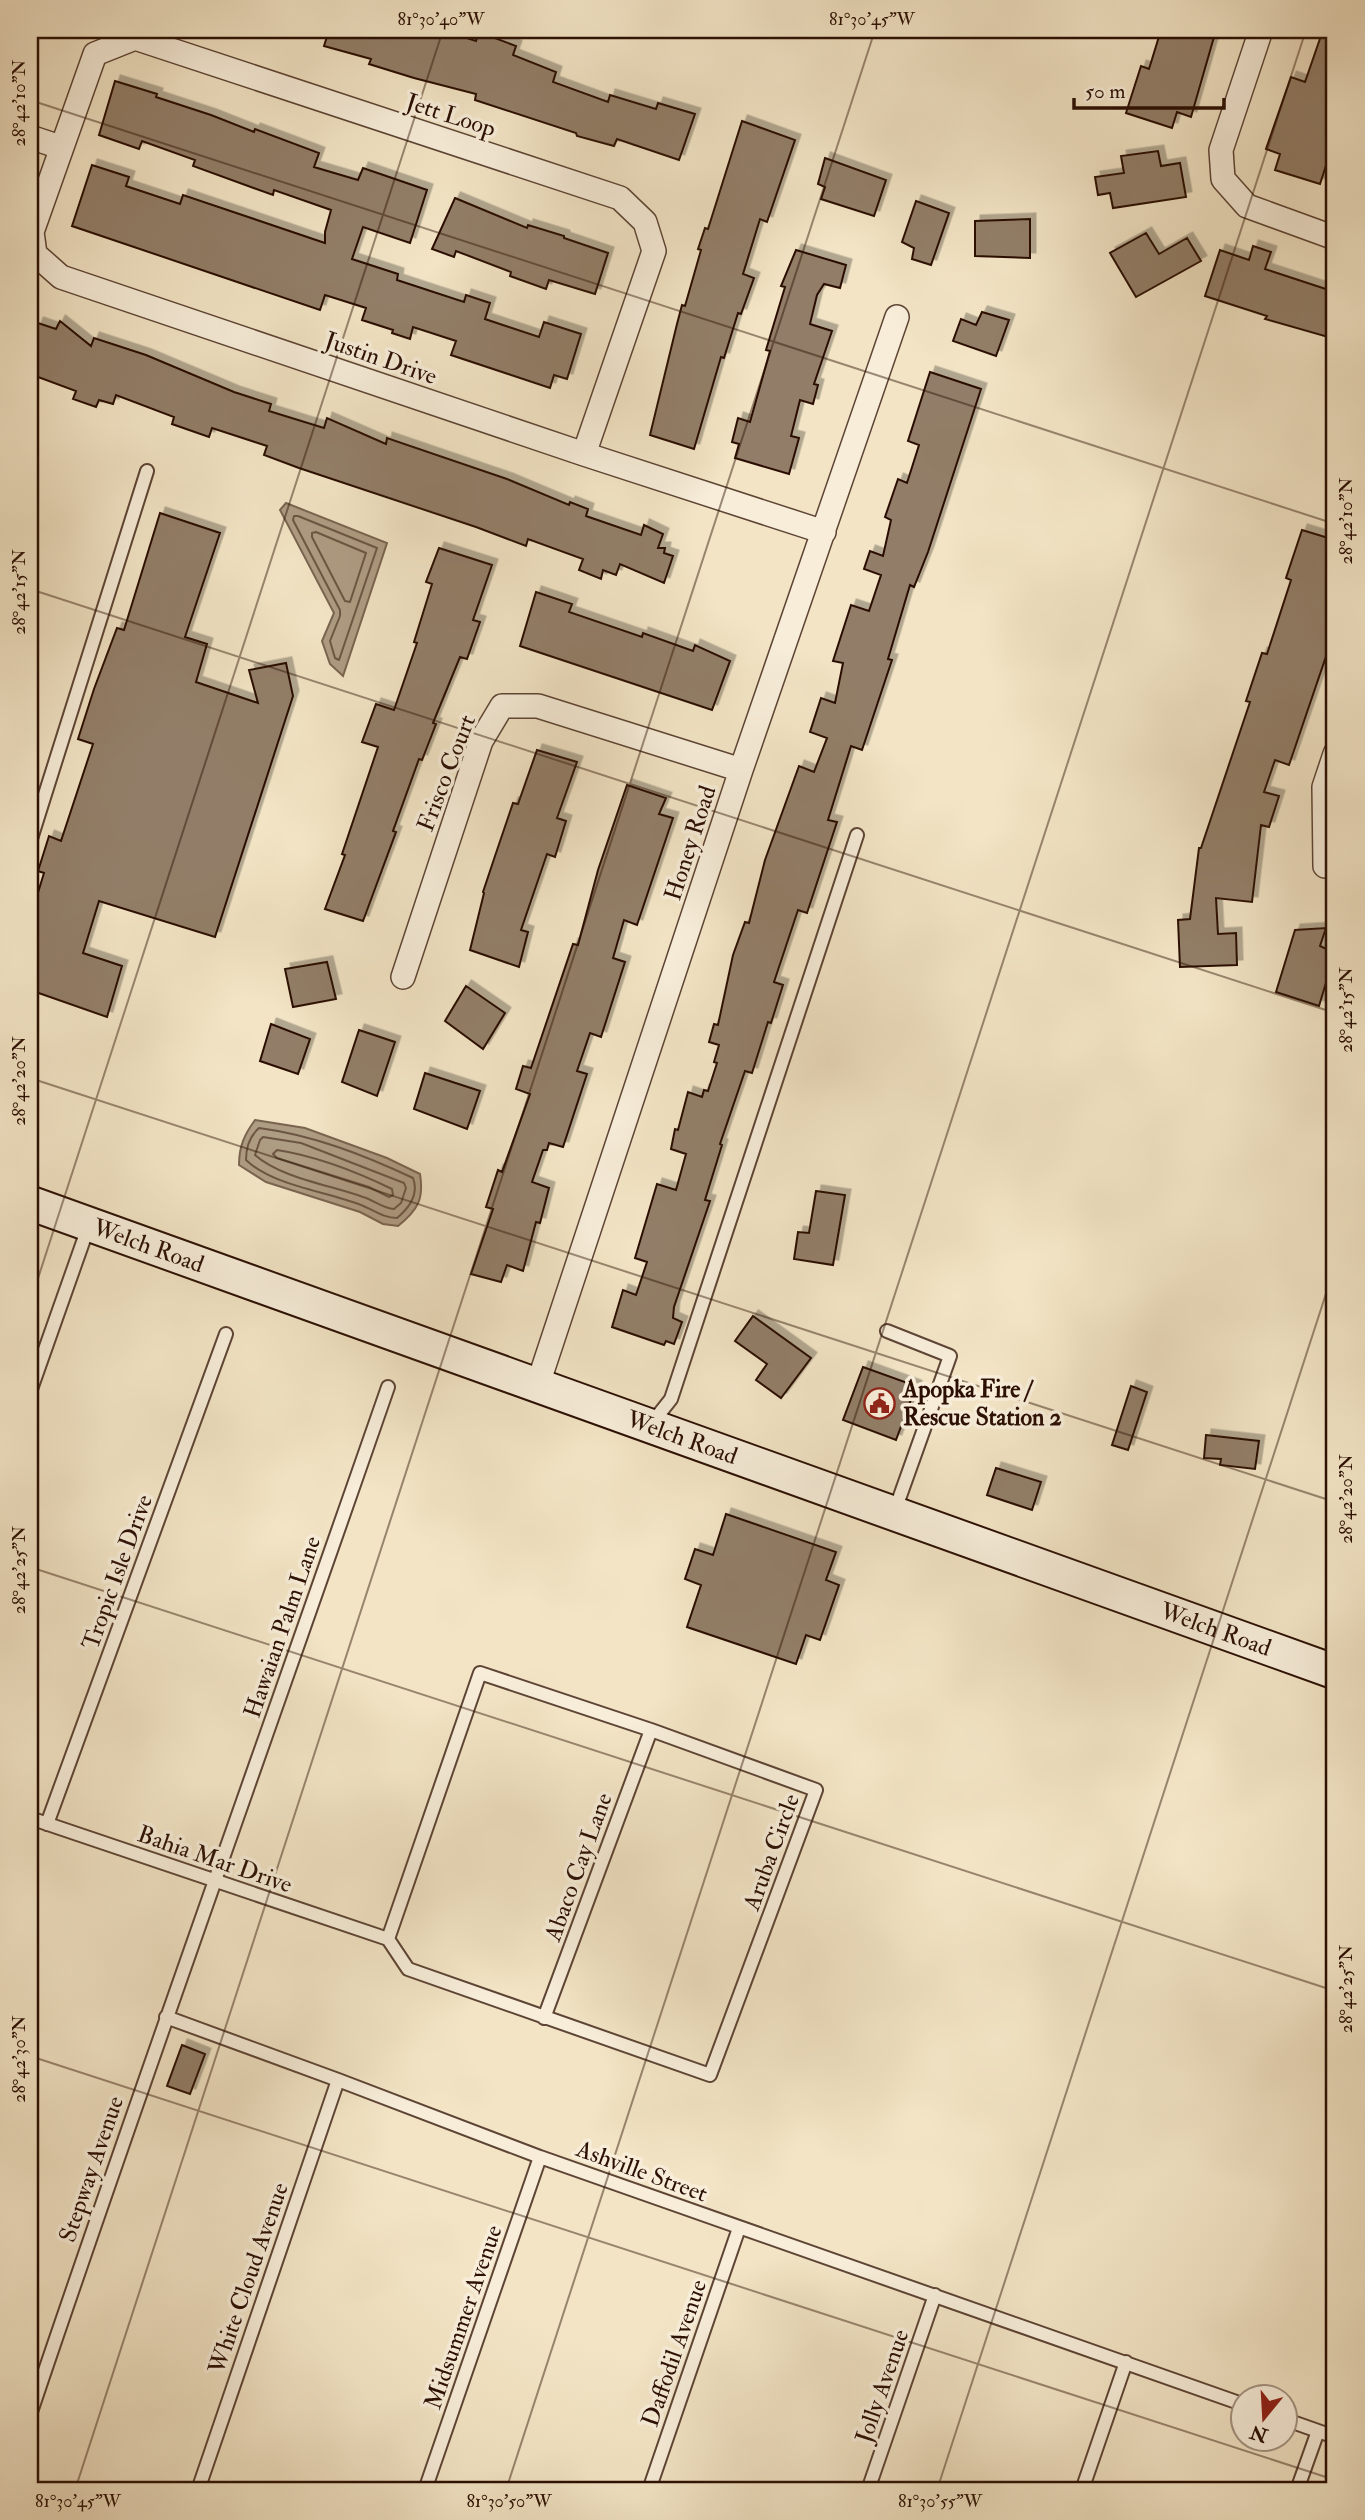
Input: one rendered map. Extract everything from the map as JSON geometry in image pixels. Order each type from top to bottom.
[{"type":"street","points":[[1261,30],[1221,150],[1223,179],[1247,206],[1335,237]]},
{"type":"street","name":"Jett Loop","points":[[60,147],[95,54],[135,38],[620,198],[645,222],[654,251],[584,454]]},
{"type":"street","points":[[30,137],[60,147]]},
{"type":"street","name":"Justin Drive","points":[[60,147],[32,232],[35,254],[61,277],[824,532]]},
{"type":"street","name":"Honey Road","points":[[537,1387],[741,770],[897,317]]},
{"type":"street","name":"Frisco Court","points":[[402,977],[481,741],[502,706],[538,706],[741,770]]},
{"type":"street","points":[[1325,866],[1324,787],[1335,754]]},
{"type":"street","name":"Welch Road","points":[[30,1203],[1335,1672]]},
{"type":"lane","points":[[30,842],[147,471]]},
{"type":"lane","points":[[650,1426],[671,1399],[857,835]]},
{"type":"lane","points":[[30,1392],[89,1225]]},
{"type":"lane","points":[[887,1331],[950,1356],[894,1513]]},
{"type":"lane","name":"Tropic Isle Drive","points":[[47,1824],[226,1334]]},
{"type":"lane","name":"Hawaian Palm Lane","points":[[216,1882],[388,1387]]},
{"type":"lane","name":"Aruba Circle","points":[[480,1673],[651,1730],[817,1790],[710,2075],[408,1969],[388,1939],[480,1673]]},
{"type":"lane","name":"Abaco Cay Lane","points":[[544,2018],[651,1730]]},
{"type":"lane","name":"Bahia Mar Drive","points":[[30,1818],[388,1939]]},
{"type":"lane","points":[[166,2017],[216,1882]]},
{"type":"lane","name":"Ashville Street","points":[[166,2017],[540,2157],[1228,2398]]},
{"type":"lane","name":"Stepway Avenue","points":[[30,2415],[166,2017]]},
{"type":"lane","name":"White Cloud Avenue","points":[[198,2490],[338,2080]]},
{"type":"lane","name":"Midsummer Avenue","points":[[425,2490],[540,2157]]},
{"type":"lane","name":"Daffodil Avenue","points":[[649,2490],[739,2228]]},
{"type":"lane","name":"Jolly Avenue","points":[[868,2490],[935,2295]]},
{"type":"lane","points":[[1082,2490],[1126,2362]]},
{"type":"lane","points":[[1298,2424],[1335,2437]]},
{"type":"lane","points":[[1297,2490],[1318,2431]]},
{"type":"water","points":[[286,503],[387,543],[343,676],[330,664],[322,641],[334,613],[280,510]]},
{"type":"water","points":[[255,1120],[305,1128],[387,1158],[420,1174],[420,1197],[415,1209],[398,1226],[383,1224],[360,1212],[266,1182],[239,1165],[243,1141]]},
{"type":"building","points":[[329,30],[442,30],[476,41],[479,32],[516,46],[513,55],[556,72],[553,82],[608,102],[610,95],[656,109],[658,103],[695,114],[679,160],[617,139],[614,146],[577,136],[576,133],[475,100],[476,94],[369,64],[371,59],[324,46]]},
{"type":"building","points":[[1161,30],[1216,30],[1191,117],[1177,112],[1172,128],[1126,113],[1141,66],[1149,69]]},
{"type":"building","points":[[1323,30],[1335,30],[1335,138],[1320,184],[1275,170],[1280,154],[1266,149],[1291,77],[1305,82]]},
{"type":"building","points":[[115,81],[319,153],[314,167],[358,180],[363,168],[427,190],[410,243],[363,227],[352,259],[398,274],[397,280],[464,302],[466,295],[490,303],[485,319],[539,337],[544,322],[581,334],[567,379],[554,375],[550,388],[451,355],[456,341],[413,327],[410,339],[392,333],[393,330],[362,320],[366,308],[325,295],[320,310],[72,226],[92,165],[129,177],[126,186],[180,204],[183,195],[325,243],[331,210],[274,190],[273,195],[193,166],[195,160],[142,141],[139,149],[99,135]]},
{"type":"building","points":[[742,121],[795,140],[767,222],[760,219],[743,274],[754,278],[741,314],[738,313],[724,358],[721,357],[694,449],[650,435],[682,305],[685,306],[701,250],[698,249],[705,228],[708,229]]},
{"type":"building","points":[[1158,151],[1161,166],[1180,163],[1186,197],[1113,208],[1110,193],[1098,195],[1095,177],[1124,173],[1121,156]]},
{"type":"building","points":[[825,158],[886,180],[874,216],[821,199],[825,187],[818,184]]},
{"type":"building","points":[[455,198],[527,228],[528,225],[564,236],[608,253],[595,294],[549,280],[546,289],[456,251],[454,257],[432,249]]},
{"type":"building","points":[[916,201],[949,213],[931,265],[912,259],[914,248],[902,242]]},
{"type":"building","points":[[1030,219],[1030,258],[975,256],[975,221]]},
{"type":"building","points":[[1146,233],[1159,254],[1187,238],[1201,261],[1136,297],[1110,253]]},
{"type":"building","points":[[1253,246],[1271,252],[1265,269],[1335,292],[1335,339],[1265,319],[1267,316],[1205,296],[1220,250],[1249,260]]},
{"type":"building","points":[[796,250],[846,265],[840,288],[824,284],[817,295],[810,324],[832,331],[814,384],[818,385],[813,404],[800,400],[791,436],[799,438],[789,474],[735,458],[739,444],[732,442],[738,418],[750,422],[770,351],[766,350],[785,287],[781,286]]},
{"type":"building","points":[[982,312],[1009,320],[996,356],[953,341],[961,319],[976,325]]},
{"type":"building","points":[[60,321],[91,346],[94,338],[146,355],[234,392],[271,404],[269,411],[324,428],[327,418],[386,444],[387,438],[507,479],[569,505],[570,502],[588,509],[586,516],[641,535],[644,525],[663,534],[658,548],[665,548],[664,553],[673,556],[664,583],[620,564],[616,575],[603,570],[601,579],[579,570],[583,559],[528,539],[526,546],[299,468],[264,455],[267,446],[212,428],[209,437],[172,424],[174,417],[116,395],[113,404],[99,400],[96,407],[73,399],[76,391],[30,374],[30,345],[38,323],[56,329]]},
{"type":"building","points":[[930,372],[981,389],[928,552],[914,587],[910,585],[888,659],[892,660],[862,750],[851,746],[828,820],[837,822],[807,913],[798,910],[774,982],[783,985],[771,1023],[768,1022],[752,1073],[745,1071],[720,1144],[722,1145],[705,1200],[710,1201],[674,1307],[673,1318],[682,1322],[674,1344],[666,1341],[664,1345],[612,1327],[623,1290],[636,1295],[647,1262],[635,1258],[657,1184],[676,1190],[686,1154],[671,1149],[675,1129],[678,1130],[688,1092],[702,1097],[704,1090],[708,1091],[717,1063],[714,1062],[719,1045],[709,1042],[714,1024],[718,1025],[733,955],[745,922],[749,923],[765,860],[799,766],[814,772],[827,738],[810,732],[821,698],[835,703],[843,663],[833,661],[851,605],[869,611],[881,575],[864,569],[870,551],[883,556],[891,520],[885,517],[898,479],[907,483],[919,445],[908,441]]},
{"type":"building","points":[[160,513],[220,533],[185,637],[207,644],[196,682],[258,703],[249,670],[286,663],[293,696],[215,937],[99,901],[83,953],[122,966],[107,1017],[30,990],[30,919],[44,873],[38,871],[49,836],[61,841],[93,744],[78,739],[94,689],[117,628],[124,630]]},
{"type":"building","points":[[1302,530],[1335,540],[1335,630],[1289,765],[1275,760],[1264,792],[1279,796],[1269,827],[1261,825],[1252,902],[1216,898],[1218,934],[1236,933],[1237,965],[1180,967],[1178,920],[1190,919],[1199,848],[1250,702],[1246,701],[1262,653],[1267,654],[1291,580],[1286,578]]},
{"type":"building","points":[[439,548],[492,565],[473,620],[480,622],[467,659],[460,657],[433,723],[436,724],[422,760],[419,759],[393,831],[396,832],[363,921],[325,909],[345,855],[342,854],[378,747],[362,742],[376,704],[394,710],[417,643],[414,642],[432,584],[426,582]]},
{"type":"building","points":[[536,592],[572,604],[569,612],[642,637],[643,633],[693,651],[695,645],[730,661],[712,710],[520,646]]},
{"type":"building","points":[[537,750],[577,762],[557,818],[566,821],[555,857],[547,854],[521,930],[528,932],[519,967],[470,950],[483,892],[495,856],[513,803],[518,804]]},
{"type":"building","points":[[627,785],[666,798],[659,814],[673,818],[637,925],[624,920],[613,958],[625,962],[601,1037],[590,1033],[577,1071],[587,1074],[563,1147],[549,1143],[547,1150],[543,1150],[532,1182],[549,1188],[540,1223],[536,1222],[523,1271],[507,1265],[501,1282],[471,1274],[493,1209],[486,1207],[498,1170],[502,1172],[530,1094],[516,1089],[523,1066],[531,1068],[573,944],[578,945],[598,870]]},
{"type":"building","points":[[1326,928],[1320,946],[1335,953],[1319,1006],[1276,992],[1295,930]]},
{"type":"building","points":[[327,962],[336,999],[293,1007],[285,969]]},
{"type":"building","points":[[466,986],[505,1013],[483,1049],[445,1021]]},
{"type":"building","points":[[271,1024],[310,1039],[298,1074],[260,1061]]},
{"type":"building","points":[[359,1030],[395,1042],[377,1096],[342,1082]]},
{"type":"building","points":[[425,1073],[480,1091],[467,1129],[414,1109]]},
{"type":"building","points":[[816,1191],[845,1195],[833,1265],[794,1259],[798,1232],[809,1233]]},
{"type":"building","points":[[753,1316],[811,1358],[781,1398],[756,1380],[767,1364],[735,1341]]},
{"type":"building","name":"Apopka Fire / Rescue Station 2","points":[[863,1367],[916,1386],[896,1440],[843,1420]]},
{"type":"building","points":[[1131,1386],[1147,1392],[1128,1450],[1112,1445]]},
{"type":"building","points":[[1206,1435],[1259,1441],[1255,1469],[1220,1465],[1221,1459],[1204,1458]]},
{"type":"building","points":[[996,1468],[1041,1482],[1032,1510],[987,1495]]},
{"type":"building","points":[[726,1514],[836,1552],[826,1580],[839,1585],[820,1640],[806,1635],[796,1664],[687,1627],[701,1585],[685,1579],[695,1549],[713,1555]]},
{"type":"building","points":[[182,2045],[205,2054],[190,2094],[167,2086]]},
{"type":"place","name":"Apopka Fire / Rescue Station 2","points":[[880,1403]]}]
